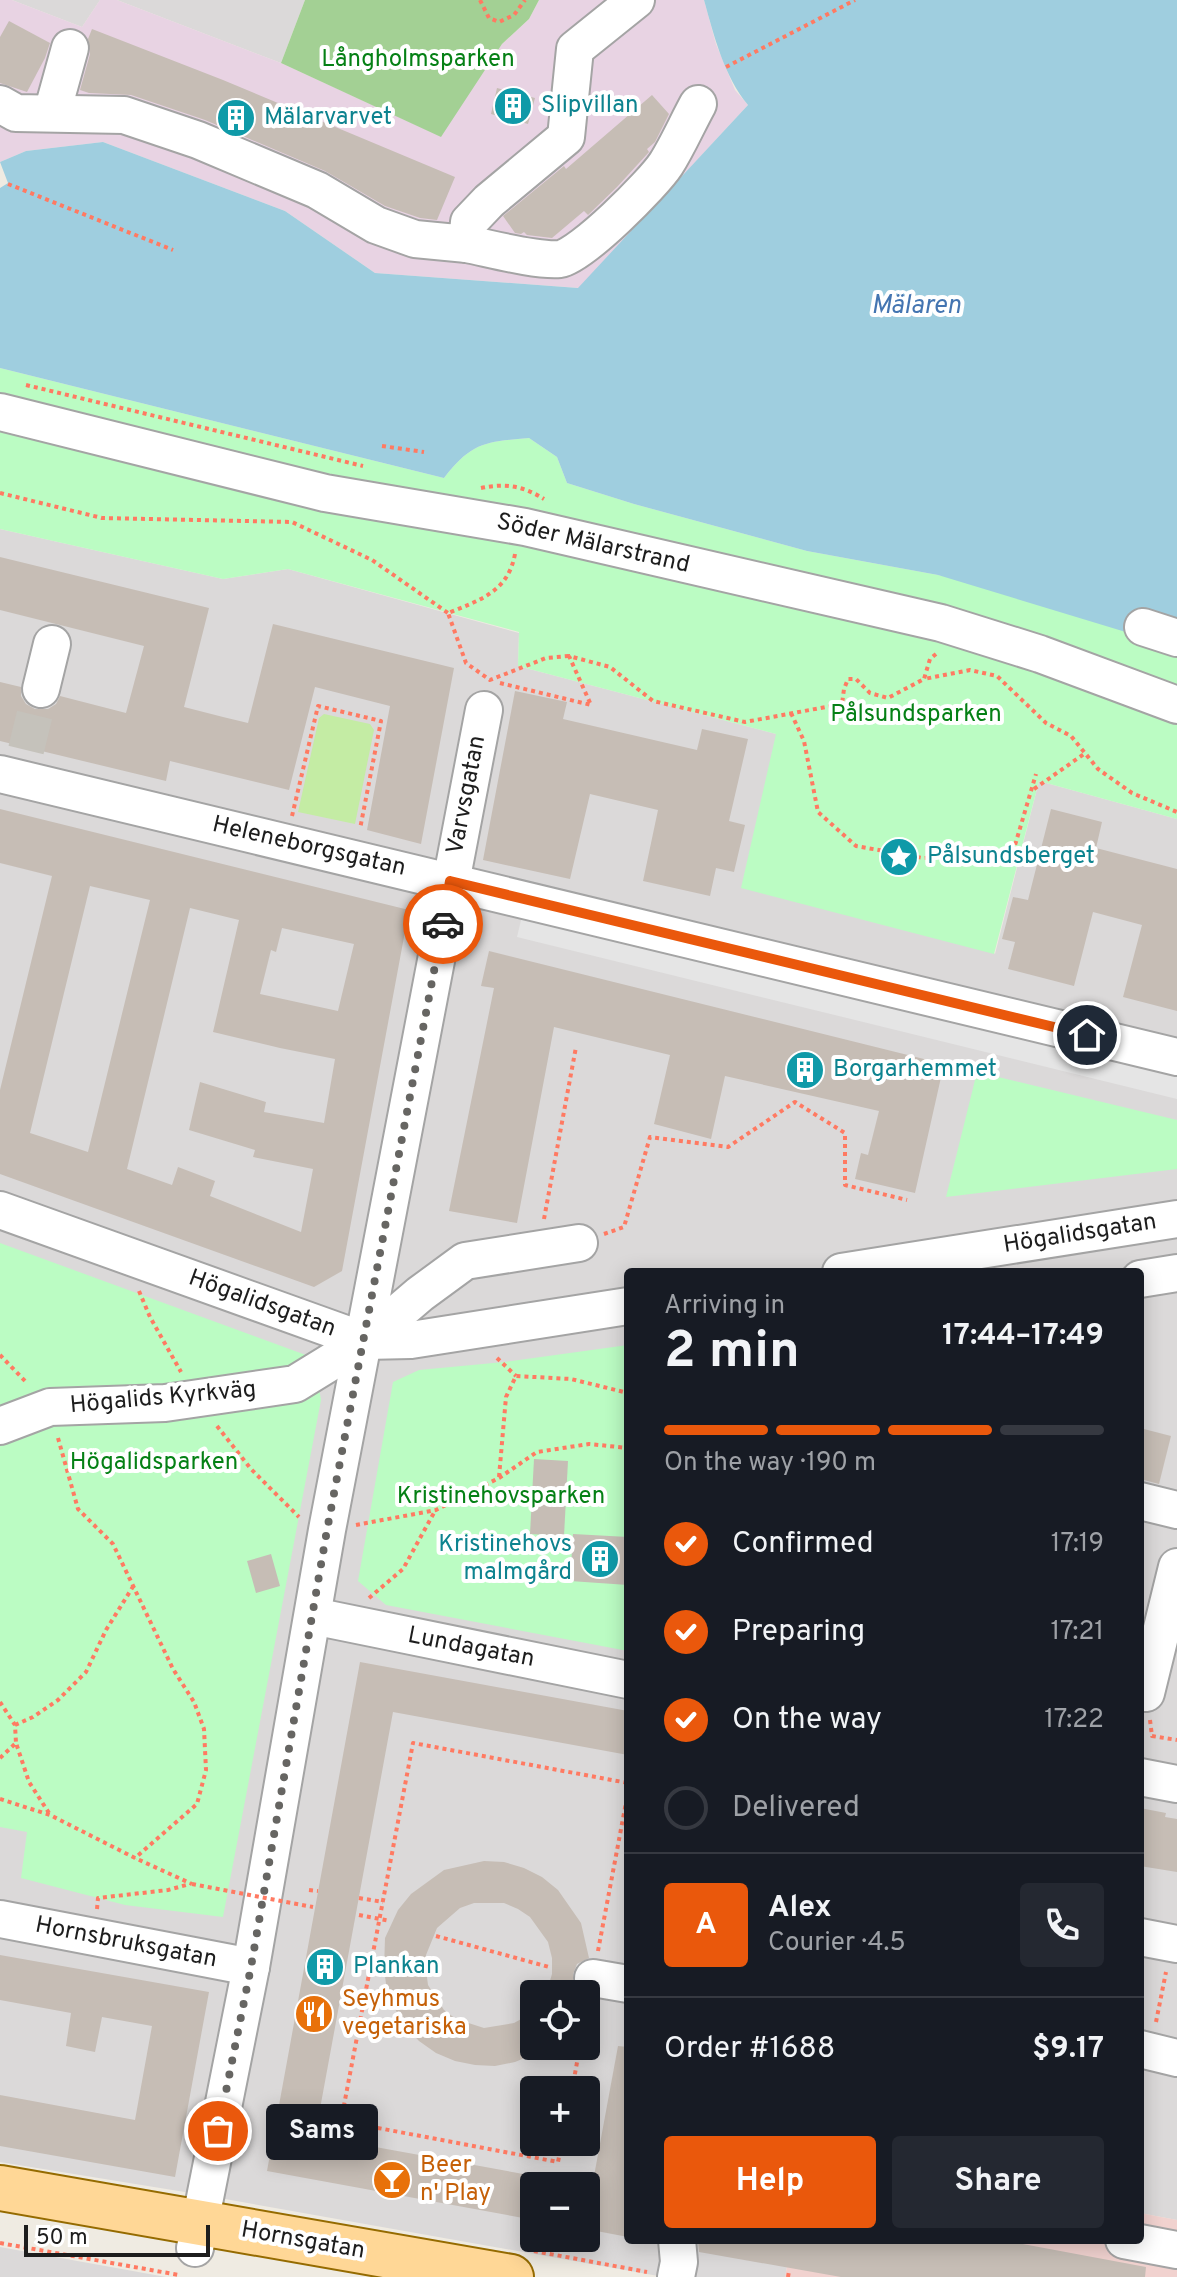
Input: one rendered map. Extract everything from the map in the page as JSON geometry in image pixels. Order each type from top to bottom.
[{"type":"main road","name":"Hornsgatan","points":[[0,2188],[182,2259],[511,2277]]},
{"type":"main road","name":"Hornsgatan","points":[[0,2215],[182,2259],[358,2277]]},
{"type":"street","points":[[467,244],[469,222],[489,201],[566,137],[575,49],[636,0]]},
{"type":"street","points":[[52,113],[70,48]]},
{"type":"street","points":[[0,104],[16,113],[124,115],[198,140],[317,190],[376,225],[415,239],[549,258],[567,257],[601,231],[650,184],[666,164],[698,104]]},
{"type":"street","name":"Söder Mälarstrand","points":[[8,397],[325,493],[525,527],[941,623],[1040,654],[1177,705]]},
{"type":"street","points":[[1143,627],[1177,638]]},
{"type":"street","points":[[41,689],[52,644]]},
{"type":"street","name":"Varvsgatan","points":[[182,2259],[251,1967],[327,1530],[484,710]]},
{"type":"street","name":"Heleneborgsgatan","points":[[15,767],[286,842],[1177,1057]]},
{"type":"street","name":"Högalidsgatan","points":[[0,1210],[365,1341],[411,1340],[624,1307]]},
{"type":"street","name":"Högalidsgatan","points":[[866,1268],[1177,1219]]},
{"type":"street","name":"Högalids Kyrkväg","points":[[0,1426],[50,1407],[165,1403],[295,1384],[365,1341],[465,1261],[579,1243]]},
{"type":"street","points":[[1144,1278],[1177,1273]]},
{"type":"street","points":[[1144,1502],[1177,1510]]},
{"type":"street","points":[[1154,1697],[1177,1567]]},
{"type":"street","name":"Lundagatan","points":[[313,1616],[624,1679]]},
{"type":"street","points":[[1144,1778],[1177,1784]]},
{"type":"street","name":"Hornsbruksgatan","points":[[0,1919],[251,1967]]},
{"type":"street","points":[[1144,1939],[1173,1951]]},
{"type":"street","points":[[593,1978],[624,1983]]},
{"type":"street","points":[[676,2277],[677,2244]]},
{"type":"street","points":[[1144,2244],[1177,2250]]},
{"type":"path","points":[[480,0],[489,18],[499,22],[514,15],[525,0]]},
{"type":"path","points":[[726,67],[855,0]]},
{"type":"path","points":[[8,184],[173,250]]},
{"type":"path","points":[[8,397],[365,467]]},
{"type":"path","points":[[382,446],[424,452]]},
{"type":"path","points":[[0,493],[102,518],[292,522],[372,560],[448,613],[466,663],[490,680],[546,658],[569,656],[610,667],[653,701],[745,722],[842,704],[848,679],[856,679],[870,693],[888,698],[924,679],[970,670],[997,676],[1046,723],[1071,736],[1098,769],[1132,793],[1177,812]]},
{"type":"path","points":[[448,613],[487,598],[512,572],[518,544]]},
{"type":"path","points":[[924,679],[930,659],[939,651]]},
{"type":"path","points":[[518,687],[591,705],[569,656]]},
{"type":"path","points":[[286,842],[318,706],[381,721],[354,858]]},
{"type":"path","points":[[791,713],[804,741],[818,812],[856,846],[923,858],[1013,852],[1036,774]]},
{"type":"path","points":[[1031,791],[1084,754]]},
{"type":"path","points":[[539,1249],[576,1047]]},
{"type":"path","points":[[579,1243],[624,1227],[650,1137],[728,1147],[795,1102],[845,1133],[845,1185],[907,1200]]},
{"type":"path","points":[[491,1353],[516,1376],[571,1379],[624,1392]]},
{"type":"path","points":[[0,1355],[50,1407],[78,1509],[113,1544],[173,1669],[194,1702],[204,1729],[206,1770],[197,1804],[135,1858]]},
{"type":"path","points":[[499,1478],[506,1397],[516,1376]]},
{"type":"path","points":[[327,1530],[436,1510],[499,1478],[537,1452],[589,1444],[624,1448]]},
{"type":"path","points":[[367,1600],[403,1569],[436,1510]]},
{"type":"path","points":[[15,1725],[58,1700],[86,1672],[106,1630],[134,1585]]},
{"type":"path","points":[[0,1702],[15,1725],[16,1743],[29,1782],[50,1815]]},
{"type":"path","points":[[1152,1736],[1177,1740]]},
{"type":"path","points":[[0,1758],[16,1743]]},
{"type":"path","points":[[520,2155],[341,2121],[413,1743],[624,1782]]},
{"type":"path","points":[[0,1799],[50,1815],[192,1884],[313,1907]]},
{"type":"path","points":[[593,1978],[624,1813]]},
{"type":"path","points":[[98,1898],[192,1884]]},
{"type":"path","points":[[309,1890],[318,1891]]},
{"type":"path","points":[[359,1898],[383,1902]]},
{"type":"path","points":[[359,1915],[390,1921]]},
{"type":"path","points":[[436,1936],[549,1967]]},
{"type":"path","points":[[1156,2053],[1173,1951]]},
{"type":"path","points":[[526,2156],[558,2162],[559,2156]]},
{"type":"path","points":[[0,2243],[182,2259]]},
{"type":"shaded area","points":[[0,0],[12,0],[82,27],[100,0],[117,0],[281,63],[440,136],[502,44],[529,19],[539,0],[704,0],[716,44],[735,90],[748,105],[579,288],[375,273],[285,211],[103,142],[26,151],[0,162]]},
{"type":"shaded area","points":[[12,0],[100,0],[82,27]]},
{"type":"shaded area","points":[[117,0],[305,0],[281,63]]},
{"type":"shaded area","points":[[0,529],[223,579],[288,569],[519,633],[518,666],[776,734],[995,954],[1039,781],[1177,819],[1177,2220],[1144,2214],[1144,1268],[624,1268],[624,2244],[791,2244],[785,2277],[664,2277],[523,2252],[600,2252],[600,2172],[520,2172],[520,2251],[0,2162]]},
{"type":"shaded area","points":[[522,916],[1177,1077],[1177,1099],[517,937]]},
{"type":"shaded area","points":[[1144,2214],[1177,2220],[1177,2277],[785,2277],[791,2244],[1144,2244]]},
{"type":"shaded area","points":[[0,2247],[166,2277],[0,2277]]},
{"type":"green space","name":"Långholmsparken","points":[[305,0],[539,0],[529,19],[502,44],[441,137],[281,63]]},
{"type":"green space","name":"Pålsundsparken","points":[[0,368],[444,478],[463,457],[480,446],[529,438],[557,457],[567,483],[634,504],[807,551],[938,575],[1177,629],[1177,819],[1039,781],[994,954],[741,888],[776,734],[518,666],[519,632],[288,569],[223,579],[0,529]]},
{"type":"green space","points":[[324,714],[370,724],[374,730],[355,824],[298,812],[319,718]]},
{"type":"green space","points":[[977,1072],[1177,1120],[1177,1169],[946,1197]]},
{"type":"green space","name":"Högalidsparken","points":[[0,1243],[314,1358],[321,1400],[223,1917],[125,1905],[21,1878],[27,1832],[0,1827]]},
{"type":"green space","name":"Kristinehovsparken","points":[[624,1346],[624,1650],[386,1605],[358,1581],[393,1382],[419,1370]]},
{"type":"water","name":"Mälaren","points":[[704,0],[1177,0],[1177,629],[1129,633],[938,575],[807,551],[634,504],[567,483],[557,457],[529,438],[480,446],[463,457],[444,478],[0,368],[0,188],[8,183],[0,162],[26,151],[103,142],[285,211],[375,273],[578,288],[748,105],[726,69]]},
{"type":"building","points":[[9,21],[50,43],[27,92],[0,83],[0,37]]},
{"type":"building","name":"Mälarvarvet","points":[[92,29],[455,177],[437,220],[420,218],[385,206],[325,171],[205,120],[131,95],[80,90],[90,54],[88,39]]},
{"type":"building","name":"Slipvillan","points":[[497,88],[535,98],[528,124],[491,114]]},
{"type":"building","points":[[652,95],[669,114],[655,142],[647,149],[649,152],[617,187],[588,215],[584,211],[552,238],[515,233],[503,216],[564,166],[566,169]]},
{"type":"building","points":[[0,557],[209,608],[184,707],[223,717],[248,723],[273,624],[454,668],[421,844],[367,830],[390,706],[315,687],[289,790],[170,761],[166,781],[0,741],[0,682],[21,687],[21,696],[26,704],[35,709],[48,709],[56,704],[60,696],[126,713],[144,646],[0,610]]},
{"type":"building","points":[[515,691],[567,702],[563,719],[697,750],[702,729],[748,739],[729,821],[745,825],[734,872],[716,868],[710,896],[643,881],[658,810],[590,794],[570,879],[483,860]]},
{"type":"building","points":[[0,809],[409,910],[342,1271],[314,1287],[0,1174],[0,1090],[52,876],[0,863]],"holes":[[[90,886],[150,900],[88,1152],[30,1133]],[[190,908],[239,920],[213,1032],[335,1059],[324,1123],[264,1112],[266,1102],[200,1082],[189,1130],[255,1150],[253,1157],[313,1169],[301,1232],[210,1196],[215,1181],[178,1167],[172,1185],[127,1169]],[[282,928],[354,944],[338,1011],[260,994],[271,950],[276,952]]]},
{"type":"building","points":[[1051,809],[1102,822],[1096,848],[1177,869],[1177,1011],[1123,997],[1142,925],[1093,912],[1074,986],[1008,969],[1015,942],[1002,939],[1013,897],[1028,900]]},
{"type":"building","points":[[489,951],[944,1064],[915,1193],[855,1179],[861,1153],[868,1155],[879,1111],[725,1076],[711,1139],[654,1124],[670,1055],[554,1027],[517,1223],[449,1211],[494,988],[481,986]]},
{"type":"building","points":[[1144,1429],[1171,1436],[1159,1484],[1144,1480]]},
{"type":"building","points":[[534,1459],[568,1461],[564,1536],[530,1534]]},
{"type":"building","name":"Kristinehovs malmgård","points":[[573,1534],[624,1537],[624,1585],[570,1581]]},
{"type":"building","points":[[271,1554],[280,1586],[256,1593],[247,1561]]},
{"type":"building","name":"Plankan","points":[[360,1662],[624,1710],[624,1754],[393,1712],[315,2136],[520,2173],[520,2217],[267,2171]]},
{"type":"building","points":[[1144,1809],[1166,1813],[1165,1817],[1177,1819],[1177,1872],[1144,1867]]},
{"type":"building","points":[[484,1861],[504,1862],[524,1868],[558,1890],[581,1923],[589,1958],[577,1964],[573,1980],[550,1980],[552,1958],[548,1942],[530,1917],[504,1903],[474,1903],[460,1908],[437,1928],[426,1955],[428,1985],[444,2010],[456,2019],[484,2028],[520,2020],[520,2060],[515,2062],[495,2066],[475,2065],[436,2053],[405,2026],[387,1990],[385,1938],[398,1910],[411,1894],[444,1870]]},
{"type":"building","points":[[0,1955],[209,1992],[175,2177],[0,2146],[0,2095],[135,2120],[152,2026],[102,2017],[95,2052],[66,2046],[71,2013],[0,2000]]},
{"type":"building","points":[[618,2046],[624,2047],[624,2236],[600,2232],[600,2172],[595,2172]]},
{"type":"building","points":[[698,2244],[1023,2244],[1146,2267],[1145,2277],[841,2277],[699,2252]]},
{"type":"tunnel","points":[[26,750],[41,689]]},
{"type":"way so far","points":[[218,2131],[251,1967],[327,1530],[443,924]]},
{"type":"place","name":"Slipvillan","points":[[513,106]]},
{"type":"place","name":"Mälarvarvet","points":[[236,118]]},
{"type":"place","name":"Pålsundsberget","points":[[899,857]]},
{"type":"place","name":"Borgarhemmet","points":[[805,1070]]},
{"type":"place","name":"Kristinehovs malmgård","points":[[600,1559]]},
{"type":"place","name":"Plankan","points":[[325,1967]]},
{"type":"place","name":"Seyhmus vegetariska","points":[[314,2014]]},
{"type":"place","name":"Sams","points":[[218,2131]]},
{"type":"place","name":"Beer n' Play","points":[[392,2180]]},
{"type":"route","points":[[443,924],[450,881],[1087,1035]]}]
